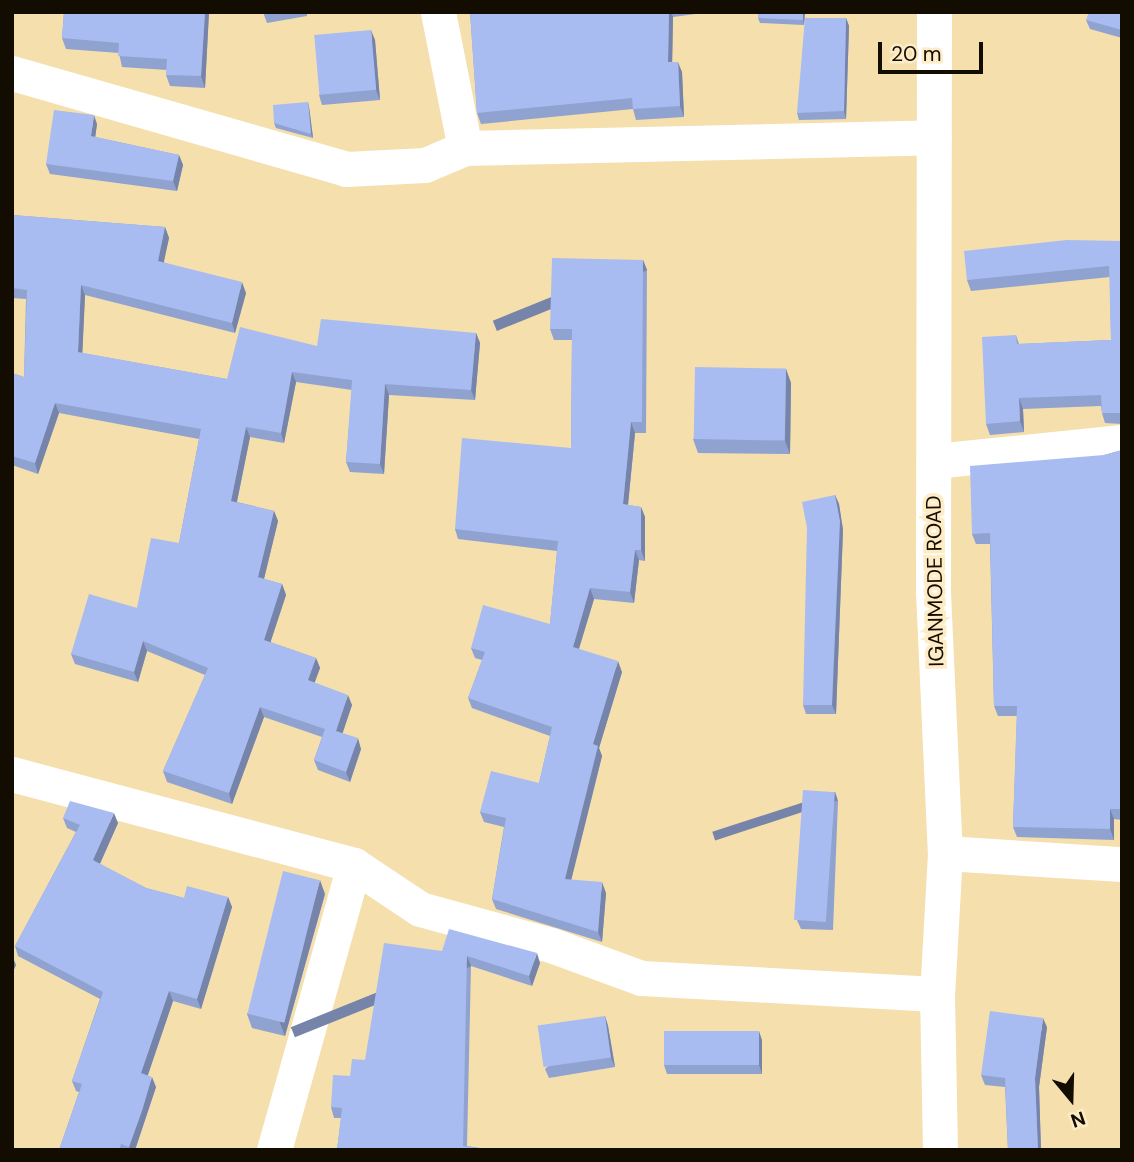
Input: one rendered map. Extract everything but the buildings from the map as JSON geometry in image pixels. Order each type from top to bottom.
[{"type":"street","points":[[438,12],[465,148]]},
{"type":"street","name":"IGANMODE ROAD","points":[[934,12],[934,461],[945,853],[937,994],[940,1150]]},
{"type":"street","points":[[12,73],[346,169],[425,165],[465,148],[934,137]]},
{"type":"street","points":[[934,461],[1122,442]]},
{"type":"street","points":[[12,774],[354,865],[421,909],[551,945],[641,978],[937,994]]},
{"type":"street","points":[[945,853],[1122,864]]},
{"type":"street","points":[[274,1150],[354,865]]}]
